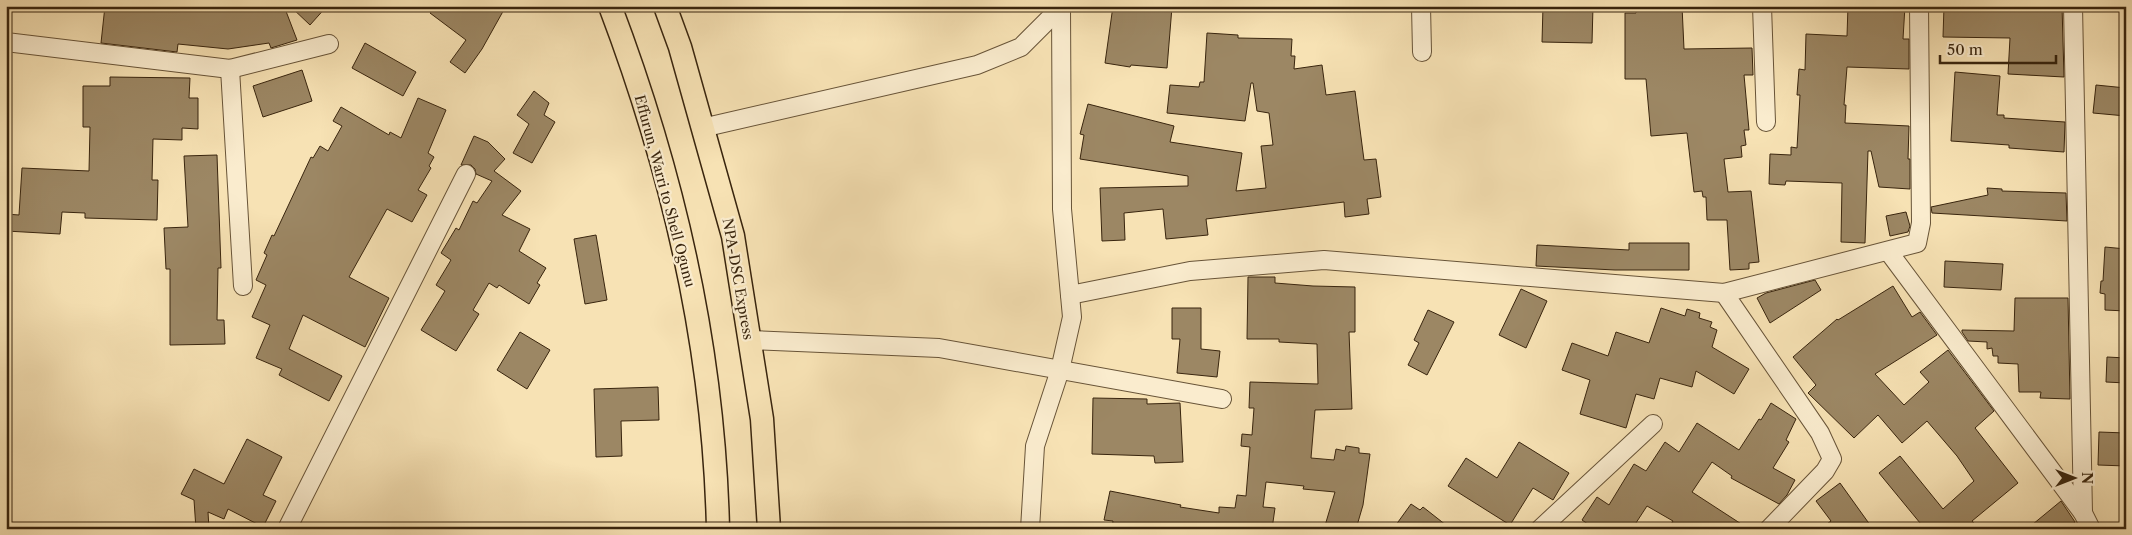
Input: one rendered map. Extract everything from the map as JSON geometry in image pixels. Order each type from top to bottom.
[{"type":"main road","name":"Effurun, Warri to Shell Ogunu","points":[[610,6],[653,134],[678,229],[696,312],[709,406],[718,529]]},
{"type":"main road","name":"NPA-DSC Express","points":[[665,6],[680,47],[733,236],[762,419],[769,529]]},
{"type":"street","points":[[1421,6],[1422,52]]},
{"type":"street","points":[[1762,6],[1766,122]]},
{"type":"street","points":[[1070,295],[1190,270],[1324,260],[1724,293],[1917,243],[1921,223],[1919,6]]},
{"type":"street","points":[[2074,6],[2083,513]]},
{"type":"street","points":[[702,128],[977,65],[1021,47],[1062,7]]},
{"type":"street","points":[[1030,529],[1035,446],[1060,370],[1072,316],[1062,209],[1062,7]]},
{"type":"street","points":[[6,42],[230,69],[329,44]]},
{"type":"street","points":[[230,69],[243,286]]},
{"type":"street","points":[[287,529],[466,174]]},
{"type":"street","points":[[1888,251],[2083,513],[2091,529]]},
{"type":"street","points":[[1724,293],[1820,433],[1832,459],[1826,471],[1770,529]]},
{"type":"street","points":[[749,340],[939,348],[1222,399]]},
{"type":"street","points":[[1540,529],[1653,424]]},
{"type":"building","points":[[105,6],[284,6],[297,40],[271,48],[269,43],[228,49],[178,44],[177,52],[101,43]]},
{"type":"building","points":[[290,6],[327,6],[310,25]]},
{"type":"building","points":[[435,6],[506,6],[482,49],[465,73],[450,62],[466,40],[430,13]]},
{"type":"building","points":[[1113,6],[1172,7],[1167,68],[1131,65],[1130,67],[1105,63]]},
{"type":"building","points":[[1543,6],[1593,6],[1592,43],[1542,42]]},
{"type":"building","points":[[1636,6],[1682,6],[1684,49],[1752,48],[1753,75],[1744,75],[1749,130],[1744,130],[1746,145],[1741,146],[1742,157],[1724,159],[1728,192],[1751,191],[1759,262],[1749,263],[1749,269],[1730,270],[1727,220],[1707,220],[1706,197],[1703,197],[1702,191],[1694,192],[1687,133],[1651,136],[1646,79],[1625,79],[1625,13],[1636,13]]},
{"type":"building","points":[[1848,6],[1905,6],[1903,39],[1909,39],[1909,69],[1847,67],[1844,105],[1846,105],[1845,123],[1909,126],[1908,159],[1910,159],[1910,189],[1879,187],[1871,151],[1868,151],[1865,243],[1841,242],[1842,183],[1786,181],[1785,185],[1769,184],[1770,154],[1791,155],[1791,147],[1797,148],[1800,95],[1797,95],[1799,69],[1805,70],[1806,34],[1847,36]]},
{"type":"building","points":[[1944,6],[2062,6],[2064,77],[2008,74],[2010,38],[1943,37]]},
{"type":"building","points":[[1207,33],[1238,35],[1238,38],[1292,39],[1291,56],[1295,56],[1294,69],[1322,65],[1326,95],[1355,91],[1364,160],[1376,159],[1381,197],[1367,199],[1369,214],[1345,217],[1344,202],[1206,219],[1208,235],[1166,239],[1163,209],[1124,213],[1125,240],[1102,241],[1100,188],[1188,186],[1188,176],[1080,159],[1084,135],[1080,134],[1088,104],[1174,126],[1170,142],[1242,153],[1236,191],[1266,188],[1261,146],[1273,145],[1269,113],[1257,111],[1253,83],[1251,83],[1245,121],[1167,113],[1170,85],[1199,87],[1200,82],[1204,82]]},
{"type":"building","points":[[365,43],[416,72],[403,96],[352,68]]},
{"type":"building","points":[[302,70],[312,101],[263,117],[253,86]]},
{"type":"building","points":[[1955,72],[2000,76],[1997,115],[2004,115],[2004,118],[2065,122],[2064,152],[2009,148],[2009,145],[1951,141]]},
{"type":"building","points":[[110,77],[190,78],[189,98],[198,98],[198,129],[182,128],[182,140],[153,139],[152,180],[158,180],[157,220],[85,218],[85,213],[62,212],[60,234],[6,231],[6,214],[19,215],[22,168],[89,171],[90,127],[83,127],[83,86],[110,86]]},
{"type":"building","points":[[2096,85],[2126,88],[2126,116],[2093,113]]},
{"type":"building","points":[[534,91],[549,103],[544,115],[555,122],[532,163],[513,153],[529,124],[517,115]]},
{"type":"building","points":[[418,98],[446,110],[428,153],[434,157],[429,166],[431,168],[418,190],[427,195],[412,222],[387,209],[349,277],[389,298],[365,347],[303,315],[289,349],[342,376],[329,401],[279,375],[282,369],[256,358],[270,325],[252,317],[266,285],[256,280],[267,255],[264,253],[272,235],[274,236],[311,157],[313,158],[320,146],[328,151],[342,126],[333,121],[341,107],[389,135],[390,132],[401,138]]},
{"type":"building","points":[[474,136],[488,142],[505,159],[494,171],[521,191],[502,215],[530,229],[519,251],[546,268],[537,283],[540,285],[529,304],[499,285],[497,288],[489,283],[473,310],[479,314],[456,351],[421,330],[445,291],[436,285],[451,260],[441,253],[456,228],[459,230],[473,201],[477,203],[492,181],[476,174],[475,169],[471,165],[461,165]]},
{"type":"building","points":[[217,155],[221,268],[218,268],[217,320],[224,320],[225,344],[170,345],[170,269],[166,269],[164,228],[188,227],[184,156]]},
{"type":"building","points":[[1987,188],[2002,189],[2002,191],[2066,193],[2067,221],[1932,213],[1931,207],[1988,195]]},
{"type":"building","points":[[1906,212],[1910,226],[1908,232],[1890,236],[1886,216]]},
{"type":"building","points":[[596,235],[607,300],[585,304],[574,239]]},
{"type":"building","points":[[1629,243],[1689,243],[1689,270],[1615,270],[1536,266],[1537,245],[1629,250]]},
{"type":"building","points":[[2105,247],[2126,249],[2126,311],[2105,310],[2105,294],[2100,293],[2101,281],[2103,281]]},
{"type":"building","points":[[1945,261],[2003,264],[2001,290],[1944,287]]},
{"type":"building","points":[[1248,277],[1275,277],[1275,283],[1355,287],[1355,332],[1349,332],[1352,409],[1315,410],[1311,458],[1334,460],[1336,449],[1345,451],[1346,446],[1359,448],[1359,453],[1370,454],[1363,505],[1356,529],[1324,529],[1335,492],[1303,489],[1304,486],[1266,482],[1263,507],[1275,508],[1272,529],[1112,529],[1113,521],[1104,520],[1110,491],[1181,505],[1180,507],[1219,513],[1219,507],[1235,508],[1237,495],[1246,496],[1250,447],[1241,446],[1242,434],[1252,435],[1254,408],[1249,408],[1250,382],[1318,384],[1317,344],[1279,342],[1279,339],[1247,339]]},
{"type":"building","points":[[1815,280],[1821,290],[1770,323],[1757,298],[1766,293]]},
{"type":"building","points":[[1893,286],[1912,317],[1920,312],[1937,335],[1875,374],[1904,405],[1929,382],[1920,372],[1948,350],[1994,411],[1975,428],[2018,483],[1972,521],[1979,529],[1925,529],[1879,473],[1900,456],[1943,509],[1974,481],[1957,456],[1927,421],[1902,443],[1878,415],[1854,438],[1808,393],[1816,385],[1793,357],[1837,319]]},
{"type":"building","points":[[1521,289],[1547,301],[1526,348],[1499,335]]},
{"type":"building","points":[[2015,298],[2068,298],[2070,399],[2040,398],[2041,392],[2019,392],[2018,364],[1998,363],[1998,356],[1993,356],[1992,348],[1987,349],[1987,342],[1968,341],[1962,332],[1962,330],[2014,331]]},
{"type":"building","points":[[1172,308],[1201,308],[1201,349],[1220,351],[1217,377],[1177,373],[1180,339],[1172,339]]},
{"type":"building","points":[[1661,308],[1685,316],[1687,309],[1700,313],[1699,318],[1712,322],[1710,327],[1717,330],[1712,347],[1749,369],[1734,394],[1696,371],[1692,387],[1660,378],[1654,399],[1636,394],[1626,428],[1580,414],[1590,380],[1562,370],[1572,343],[1608,356],[1616,332],[1649,343]]},
{"type":"building","points":[[1428,310],[1454,322],[1427,375],[1408,365],[1419,343],[1414,340]]},
{"type":"building","points":[[520,332],[550,350],[527,389],[497,370]]},
{"type":"building","points":[[2107,357],[2126,358],[2126,383],[2106,382]]},
{"type":"building","points":[[658,387],[659,420],[621,421],[622,456],[596,457],[594,389]]},
{"type":"building","points":[[1093,398],[1147,399],[1147,404],[1180,403],[1183,462],[1155,463],[1154,456],[1092,454]]},
{"type":"building","points":[[1771,403],[1796,419],[1786,440],[1789,442],[1773,468],[1795,480],[1787,495],[1779,504],[1731,478],[1732,476],[1712,462],[1692,492],[1749,529],[1668,529],[1673,521],[1647,506],[1632,529],[1595,529],[1582,520],[1597,497],[1609,505],[1634,464],[1646,471],[1665,442],[1679,452],[1697,423],[1739,450]]},
{"type":"building","points":[[2099,432],[2126,433],[2126,466],[2098,465]]},
{"type":"building","points":[[247,439],[282,457],[263,495],[276,501],[263,527],[228,509],[224,519],[208,512],[209,529],[196,529],[194,500],[181,494],[194,469],[224,484]]},
{"type":"building","points":[[1519,442],[1569,473],[1553,500],[1533,488],[1510,525],[1448,486],[1466,458],[1497,478]]},
{"type":"building","points":[[1840,483],[1873,529],[1820,529],[1831,521],[1816,501]]},
{"type":"building","points":[[2061,501],[2075,522],[2067,529],[2027,529]]},
{"type":"building","points":[[1411,504],[1420,510],[1423,507],[1451,529],[1393,529]]}]
